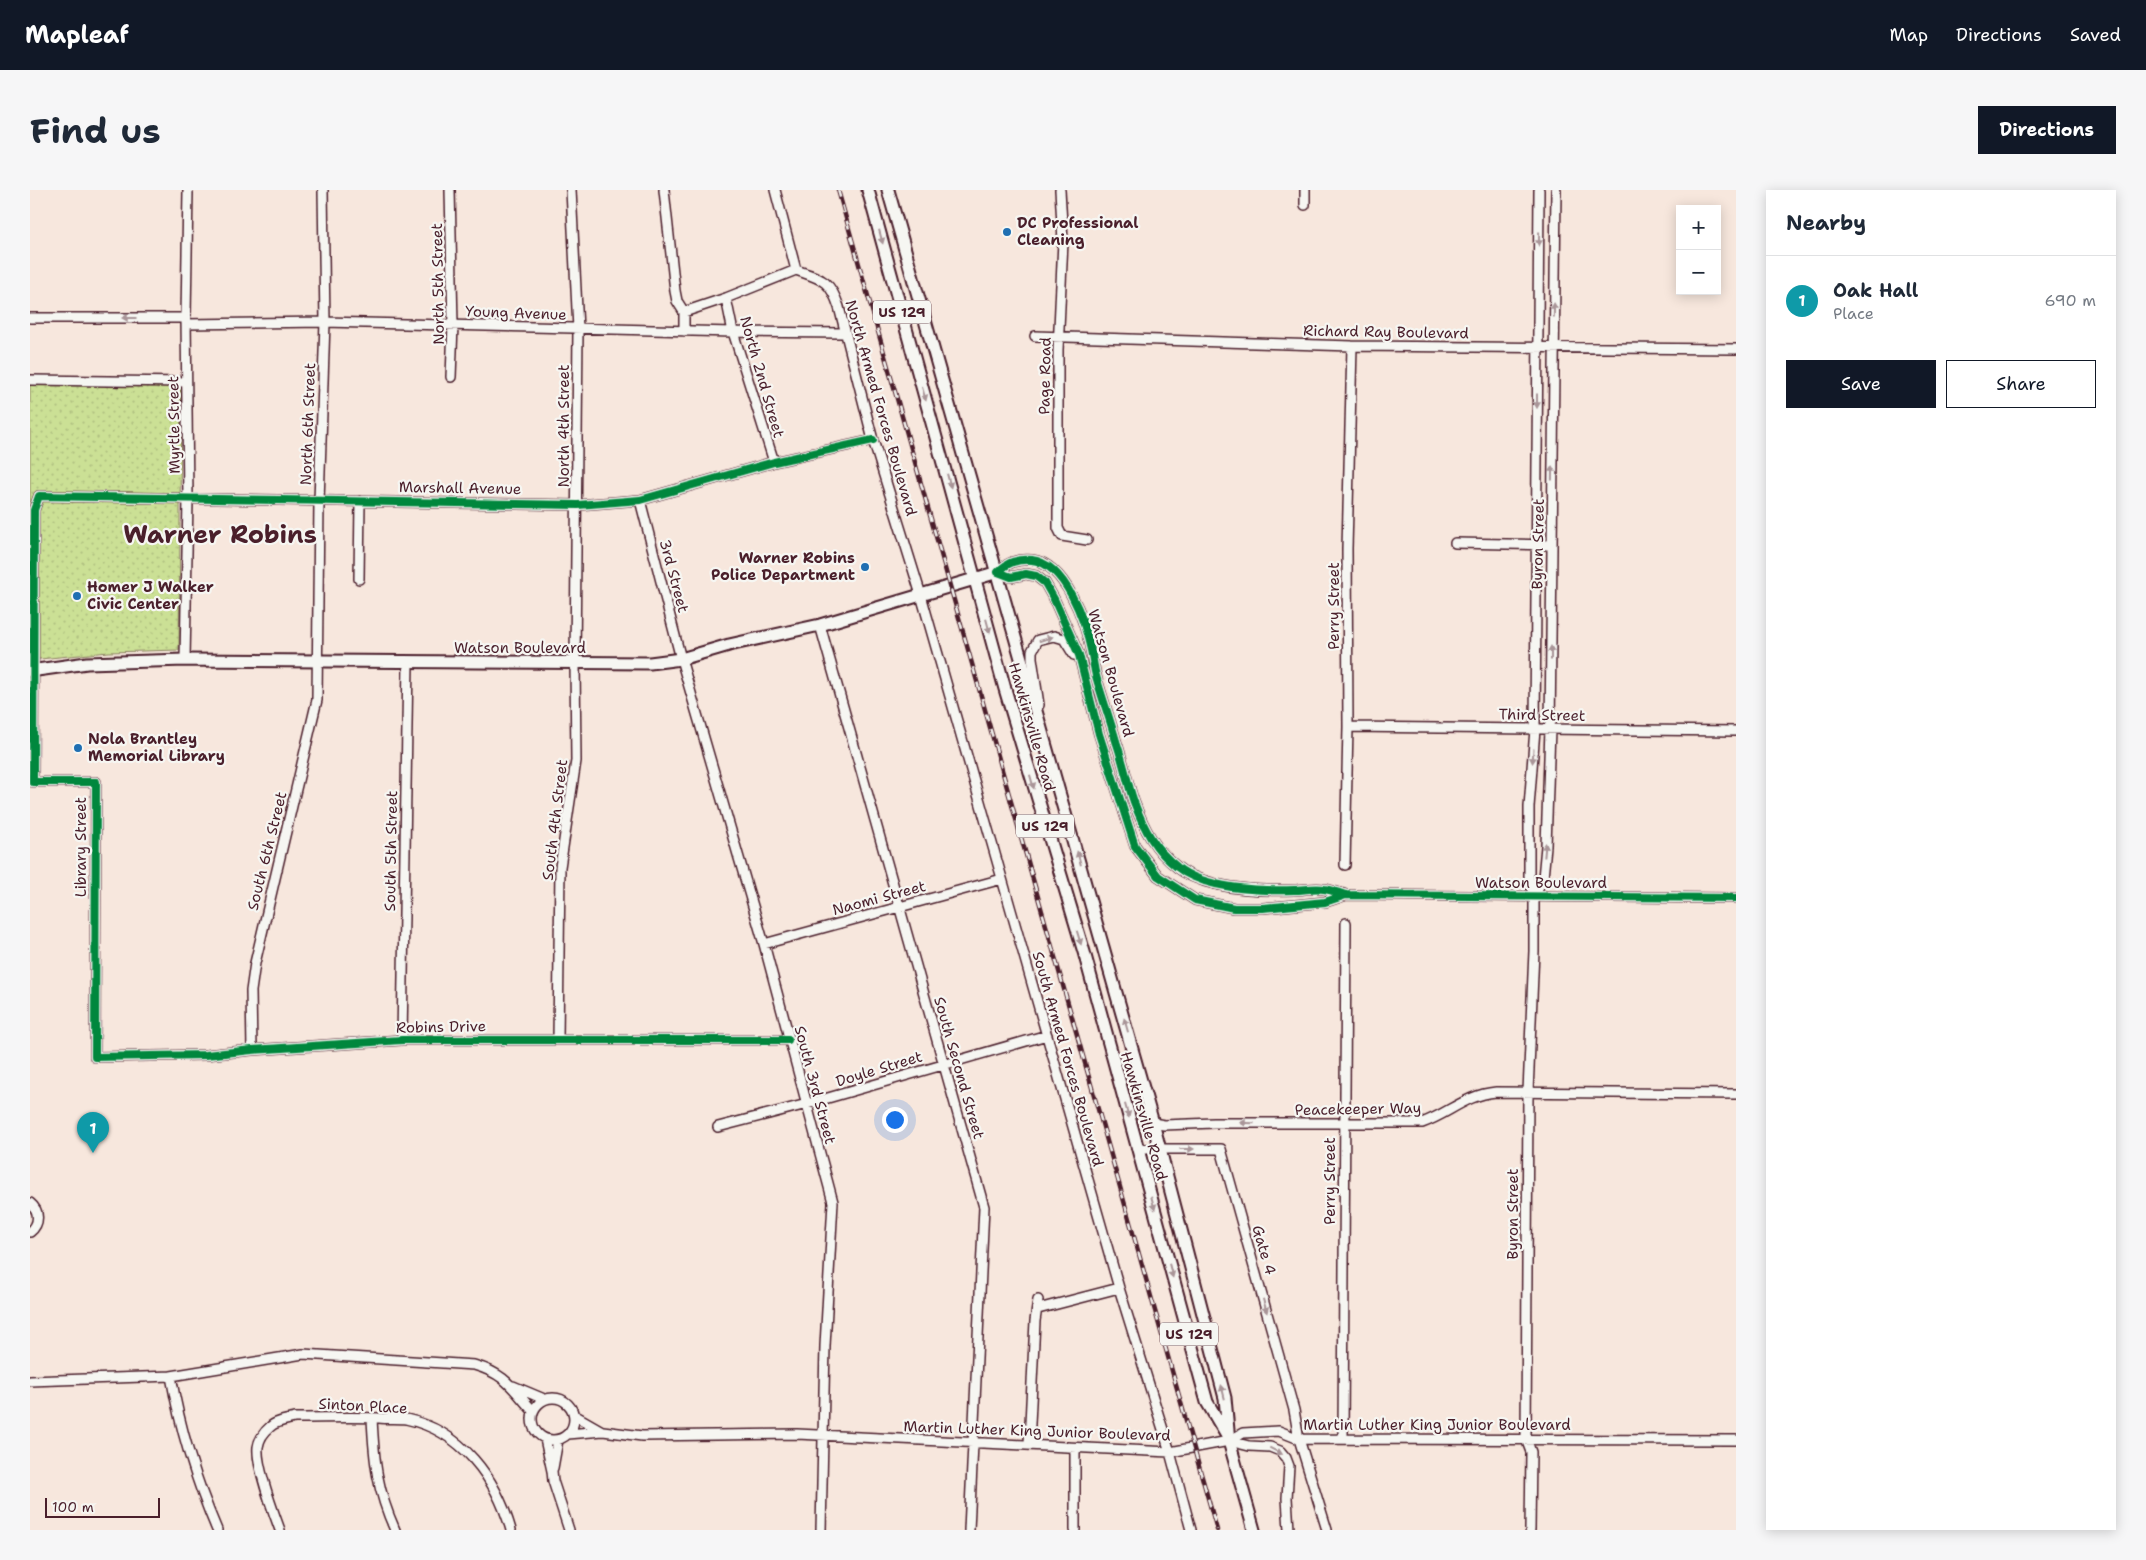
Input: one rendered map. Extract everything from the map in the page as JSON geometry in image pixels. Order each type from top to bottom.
[{"type":"main road","name":"Hawkinsville Road","points":[[868,190],[1013,718],[1084,952],[1208,1402],[1229,1441]]},
{"type":"main road","name":"Hawkinsville Road","points":[[888,190],[1154,1123],[1225,1398],[1229,1441],[1254,1530]]},
{"type":"main road","name":"Watson Boulevard","points":[[31,670],[87,663],[185,660],[650,663],[682,659],[820,625],[998,572]]},
{"type":"street","name":"Myrtle Street","points":[[185,660],[188,500],[186,321],[188,190]]},
{"type":"street","name":"North 6th Street","points":[[317,660],[319,501],[325,322],[323,190]]},
{"type":"street","name":"North 5th Street","points":[[450,190],[453,325],[451,377]]},
{"type":"street","name":"North 4th Street","points":[[571,190],[578,329],[578,505],[575,663]]},
{"type":"street","points":[[664,190],[675,291],[684,312],[684,331]]},
{"type":"street","points":[[684,312],[726,298],[796,270],[775,190]]},
{"type":"street","name":"Page Road","points":[[1060,190],[1063,241],[1059,336],[1058,528],[1062,536],[1087,540]]},
{"type":"street","points":[[1305,190],[1305,205]]},
{"type":"street","name":"Byron Street","points":[[1530,1530],[1531,1452],[1526,1439],[1528,1092],[1534,951],[1534,897],[1529,878],[1529,807],[1535,729],[1539,190]]},
{"type":"street","name":"Byron Street","points":[[1534,897],[1543,878],[1550,729],[1556,190]]},
{"type":"street","name":"North Armed Forces Boulevard","points":[[796,270],[825,282],[833,290],[873,440],[921,595]]},
{"type":"street","name":"North 2nd Street","points":[[726,298],[733,332],[774,462]]},
{"type":"street","name":"Young Avenue","points":[[30,318],[325,322],[733,332],[844,332]]},
{"type":"street","name":"Richard Ray Boulevard","points":[[1035,336],[1352,346],[1736,349]]},
{"type":"street","name":"Perry Street","points":[[1345,866],[1348,727],[1347,549],[1352,346]]},
{"type":"street","points":[[30,380],[186,382]]},
{"type":"street","name":"Marshall Avenue","points":[[31,670],[34,510],[39,496],[175,497],[188,500],[578,505],[640,500],[774,462],[873,440]]},
{"type":"street","points":[[1537,453],[1552,453]]},
{"type":"street","name":"3rd Street","points":[[640,500],[682,659]]},
{"type":"street","points":[[360,501],[360,579]]},
{"type":"street","points":[[1454,543],[1551,545]]},
{"type":"street","name":"Watson Boulevard","points":[[1346,895],[1324,902],[1263,908],[1234,908],[1195,900],[1158,876],[1135,846],[1099,734],[1079,655],[1068,627],[1044,583],[1036,576],[1026,574],[1011,577],[998,572],[1008,562],[1035,561],[1048,567],[1063,582],[1079,611],[1084,625],[1096,675],[1134,802],[1151,841],[1179,869],[1199,879],[1236,888],[1256,890],[1323,889],[1346,895],[1736,898]]},
{"type":"street","name":"South Armed Forces Boulevard","points":[[921,595],[1119,1288],[1170,1452],[1191,1530]]},
{"type":"street","name":"South Second Street","points":[[820,625],[984,1207],[969,1530]]},
{"type":"street","points":[[1043,732],[1032,658],[1032,651],[1038,640],[1054,636],[1064,639],[1070,647],[1085,680]]},
{"type":"street","name":"South 3rd Street","points":[[682,659],[764,944],[788,1040],[833,1202],[822,1436],[820,1530]]},
{"type":"street","name":"South 6th Street","points":[[252,1050],[251,991],[255,963],[293,798],[315,715],[317,660]]},
{"type":"street","name":"South 5th Street","points":[[402,1040],[408,662]]},
{"type":"street","name":"South 4th Street","points":[[558,1040],[560,867],[576,761],[575,663]]},
{"type":"street","name":"Library Street","points":[[31,670],[33,782],[96,782],[94,1057]]},
{"type":"street","points":[[1535,685],[1550,685]]},
{"type":"street","name":"Third Street","points":[[1348,727],[1736,731]]},
{"type":"street","name":"Naomi Street","points":[[764,944],[1002,879]]},
{"type":"street","name":"Perry Street","points":[[1342,1439],[1346,923]]},
{"type":"street","name":"Doyle Street","points":[[718,1127],[807,1104],[1047,1035]]},
{"type":"street","name":"Robins Drive","points":[[94,1057],[206,1055],[402,1040],[788,1040]]},
{"type":"street","name":"Peacekeeper Way","points":[[1154,1123],[1164,1125],[1214,1123],[1422,1123],[1438,1117],[1457,1104],[1481,1094],[1528,1092],[1736,1094]]},
{"type":"street","name":"Gate 4","points":[[1138,1149],[1221,1149],[1294,1410],[1299,1439]]},
{"type":"street","points":[[30,1203],[37,1213],[37,1222],[30,1232]]},
{"type":"street","points":[[1029,1444],[1034,1321],[1038,1304],[1119,1288]]},
{"type":"street","points":[[30,1381],[171,1376],[303,1354],[474,1365],[487,1368],[513,1386],[544,1399],[557,1398],[563,1400],[572,1409],[574,1415],[574,1422],[568,1434],[558,1440],[545,1439],[539,1436],[532,1424],[532,1411],[513,1386]]},
{"type":"street","points":[[171,1376],[176,1407],[202,1493],[217,1530]]},
{"type":"street","points":[[532,1411],[544,1399]]},
{"type":"street","name":"Martin Luther King Junior Boulevard","points":[[574,1415],[602,1431]]},
{"type":"street","name":"Sinton Place","points":[[280,1530],[260,1461],[258,1447],[262,1436],[270,1426],[295,1418],[406,1419],[431,1428],[472,1454],[490,1478],[507,1515],[511,1530]]},
{"type":"street","points":[[372,1418],[377,1477],[384,1505],[395,1530]]},
{"type":"street","name":"Martin Luther King Junior Boulevard","points":[[568,1434],[602,1431],[642,1436],[797,1434],[1170,1452],[1229,1441],[1243,1433],[1279,1431],[1299,1439],[1736,1440]]},
{"type":"street","points":[[545,1439],[553,1481],[570,1530]]},
{"type":"street","points":[[1299,1439],[1327,1530]]},
{"type":"street","points":[[552,1471],[558,1440]]},
{"type":"street","points":[[1229,1441],[1249,1446],[1270,1447],[1280,1451],[1286,1458],[1289,1466],[1287,1498],[1290,1530]]},
{"type":"street","points":[[1075,1448],[1076,1530]]},
{"type":"green space","points":[[30,382],[181,382],[179,650],[109,652],[30,660]]},
{"type":"railway","points":[[838,190],[1217,1530]]},
{"type":"cycle path","points":[[788,1040],[402,1040],[206,1055],[95,1057],[96,782],[33,782],[34,510],[39,496],[578,505],[640,500],[774,462],[873,440]]},
{"type":"cycle path","points":[[1346,895],[1325,902],[1263,908],[1234,908],[1195,900],[1158,876],[1135,846],[1099,734],[1079,655],[1054,599],[1045,583],[1036,576],[1026,574],[1011,577],[998,572],[1013,562],[1032,560],[1044,564],[1055,572],[1064,583],[1079,610],[1084,625],[1098,684],[1138,812],[1156,846],[1169,860],[1188,874],[1202,880],[1233,887],[1280,890],[1321,888],[1346,895],[1736,898]]},
{"type":"place","name":"DC Professional Cleaning","points":[[1007,232]]},
{"type":"place","name":"Warner Robins Police Department","points":[[865,567]]},
{"type":"place","name":"Homer J Walker Civic Center","points":[[77,596]]},
{"type":"place","name":"Nola Brantley Memorial Library","points":[[78,748]]},
{"type":"place","name":"Oak Hall","points":[[93,1153]]},
{"type":"district","name":"Warner Robins","points":[[220,534]]}]
